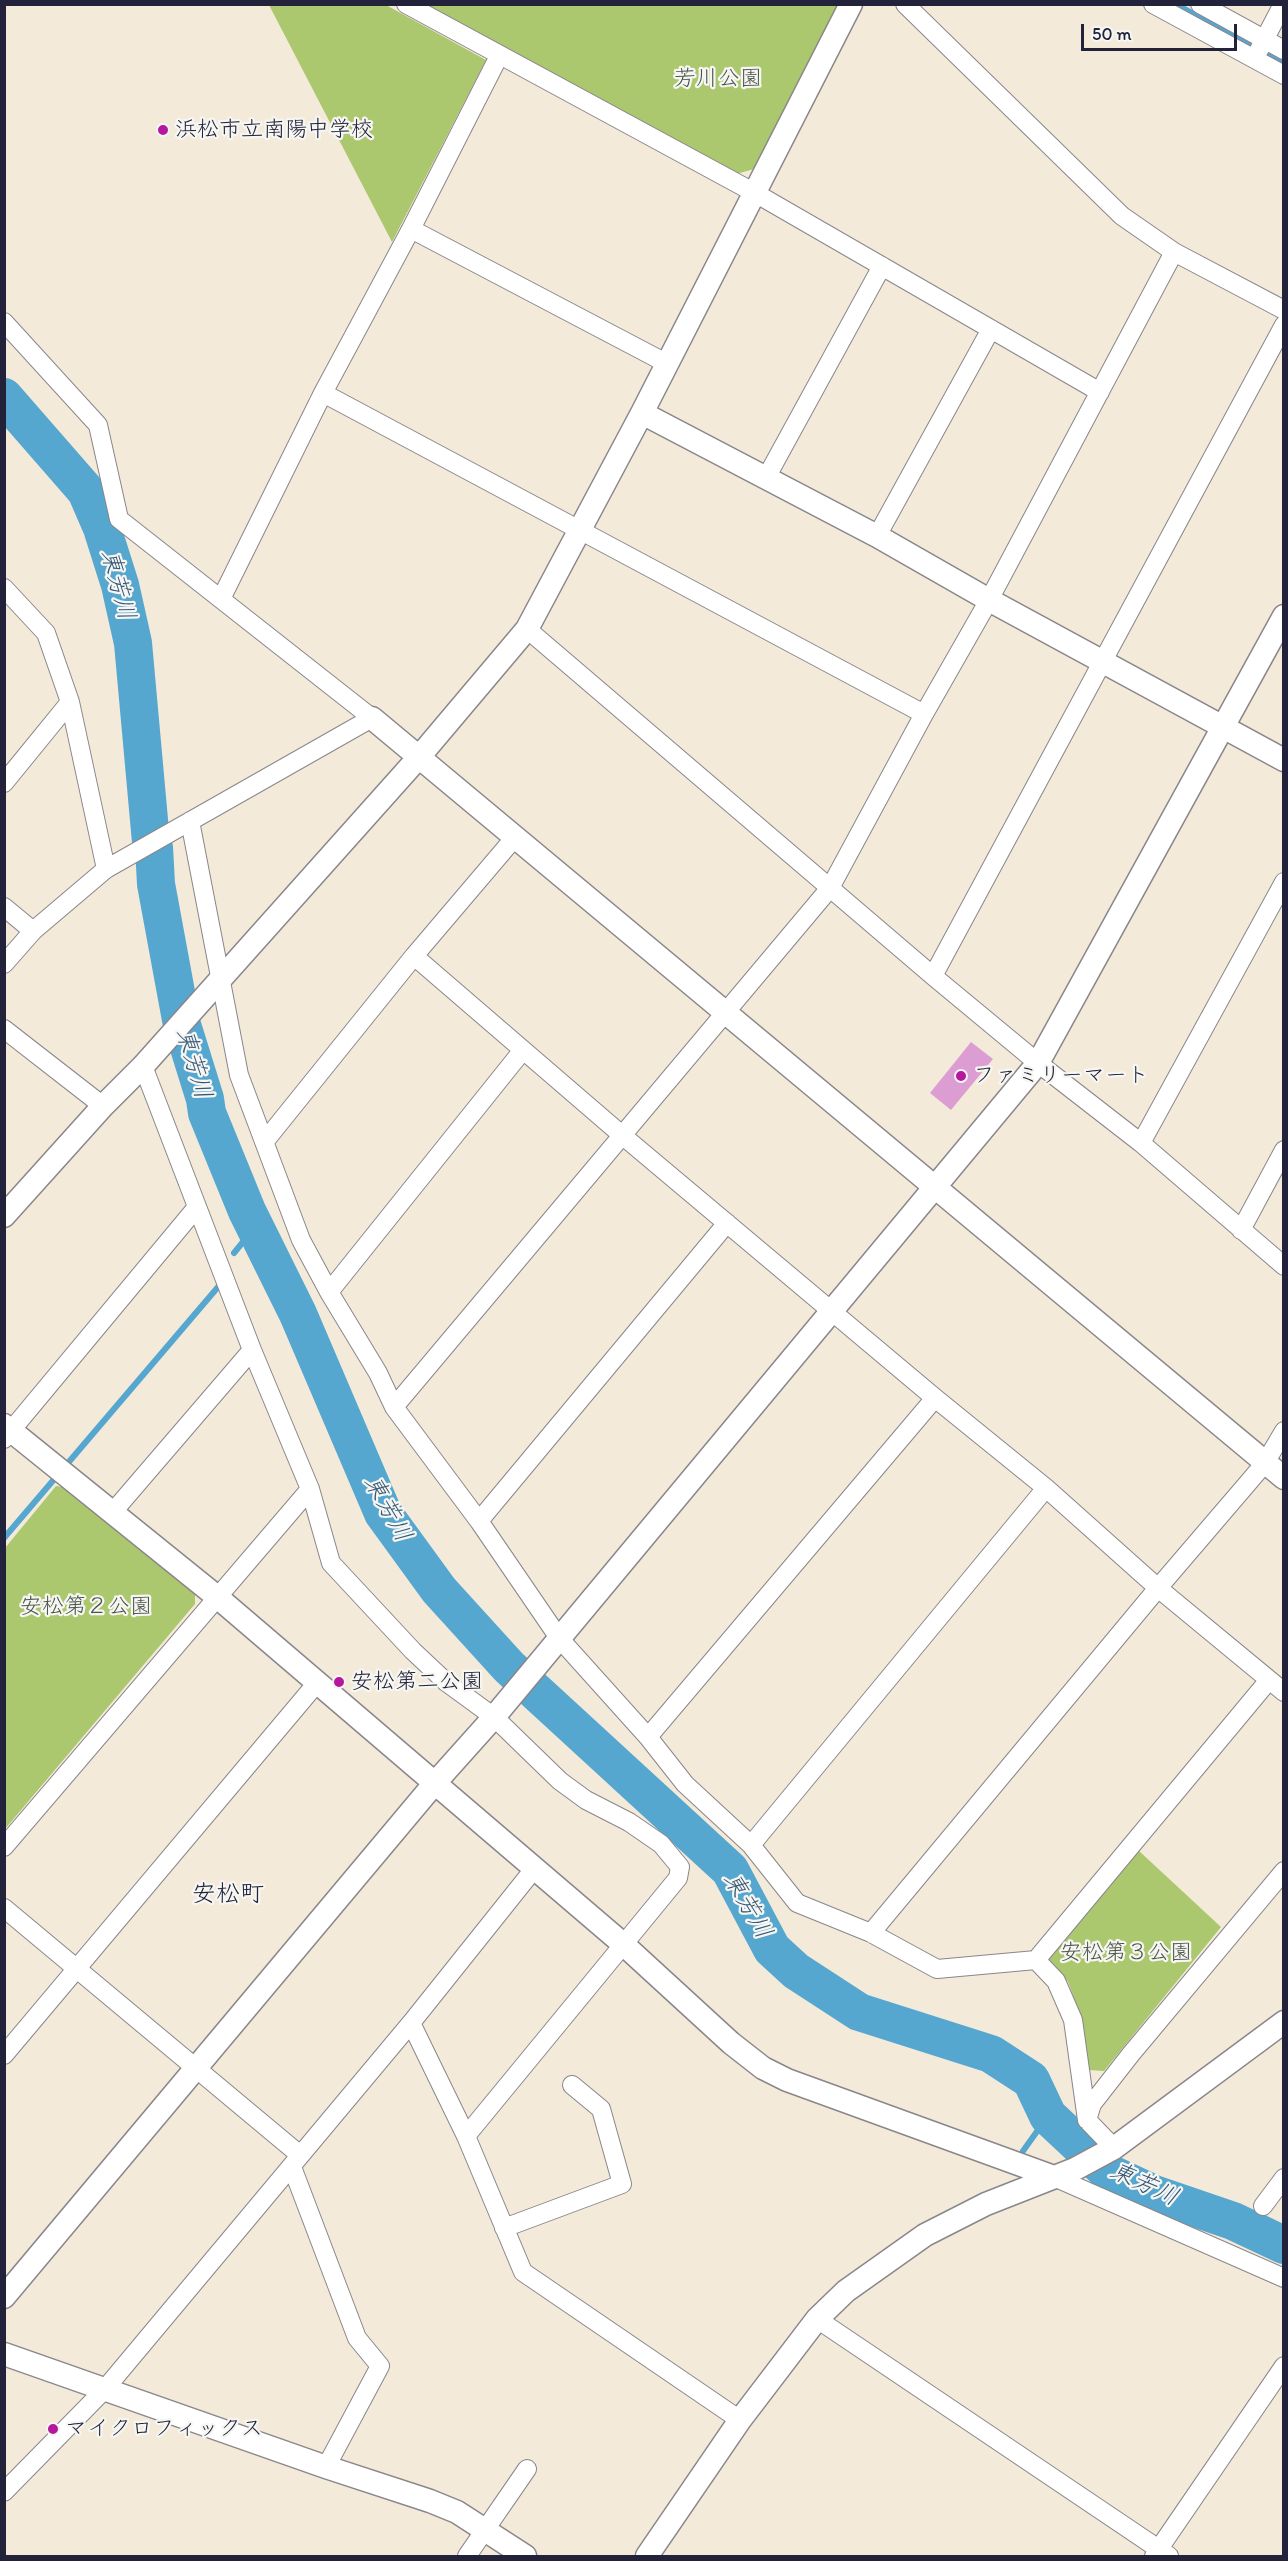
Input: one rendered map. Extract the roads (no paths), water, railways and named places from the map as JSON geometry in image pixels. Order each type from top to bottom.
[{"type":"street","points":[[406,4],[755,193],[1100,392]]},
{"type":"street","points":[[4,1216],[103,1106],[144,1066],[419,757],[527,629],[642,414],[851,4]]},
{"type":"street","points":[[905,4],[1122,216],[1174,252],[1284,310]]},
{"type":"street","points":[[1152,4],[1284,75]]},
{"type":"street","points":[[1200,4],[1284,50]]},
{"type":"street","points":[[1254,59],[1283,4]]},
{"type":"street","points":[[221,599],[323,393],[411,229],[499,56]]},
{"type":"street","points":[[411,229],[666,363]]},
{"type":"street","points":[[394,1407],[830,888],[924,714],[989,600],[1174,252]]},
{"type":"street","points":[[766,478],[882,266]]},
{"type":"street","points":[[4,322],[98,424],[119,519],[372,718],[516,836],[726,1014],[1284,1478]]},
{"type":"street","points":[[933,976],[1284,325]]},
{"type":"street","points":[[877,536],[991,329]]},
{"type":"street","points":[[323,393],[924,714]]},
{"type":"street","points":[[642,414],[877,536],[989,600],[1284,760]]},
{"type":"street","points":[[4,588],[46,633],[70,702],[106,869]]},
{"type":"street","points":[[4,2298],[434,1784],[501,1708],[1038,1063],[1284,616]]},
{"type":"street","points":[[527,629],[933,976],[1038,1063],[1141,1143],[1284,1266]]},
{"type":"street","points":[[4,783],[70,702]]},
{"type":"street","points":[[4,964],[33,932],[106,869],[372,718]]},
{"type":"street","points":[[190,821],[239,1075],[301,1240],[329,1292],[378,1373],[394,1407],[479,1521],[556,1642],[648,1737],[686,1784],[751,1845],[797,1903],[871,1933],[937,1969],[1036,1960],[1269,1680]]},
{"type":"street","points":[[265,1141],[414,956],[516,836]]},
{"type":"street","points":[[1141,1143],[1284,882]]},
{"type":"street","points":[[4,907],[33,932]]},
{"type":"street","points":[[414,956],[623,1136],[935,1398],[1046,1488],[1158,1588],[1284,1692]]},
{"type":"street","points":[[4,1029],[103,1106]]},
{"type":"street","points":[[329,1292],[523,1050]]},
{"type":"street","points":[[144,1066],[252,1350],[310,1489],[331,1563],[421,1659],[446,1682],[501,1708],[560,1781],[586,1800],[629,1822],[661,1844],[680,1867],[678,1878],[466,2136]]},
{"type":"street","points":[[1241,1230],[1284,1150]]},
{"type":"street","points":[[197,1207],[7,1431],[216,1596],[622,1944],[731,2043],[763,2068],[787,2080],[1065,2173],[1284,2278]]},
{"type":"street","points":[[479,1521],[728,1223]]},
{"type":"street","points":[[112,1513],[252,1350]]},
{"type":"street","points":[[648,1737],[935,1398]]},
{"type":"street","points":[[871,1933],[1265,1463],[1284,1431]]},
{"type":"street","points":[[751,1845],[1046,1488]]},
{"type":"street","points":[[4,1847],[216,1596],[310,1489]]},
{"type":"street","points":[[4,2055],[80,1969],[316,1684]]},
{"type":"street","points":[[4,2492],[105,2389],[411,2023],[534,1869]]},
{"type":"street","points":[[1087,2120],[1092,2104],[1131,2054],[1284,1871]]},
{"type":"street","points":[[4,1908],[80,1969],[296,2161],[357,2338],[380,2366],[326,2467]]},
{"type":"street","points":[[1036,1960],[1056,1981],[1073,2020],[1087,2120],[1109,2150]]},
{"type":"street","points":[[647,2556],[740,2420],[817,2319],[846,2291],[925,2235],[986,2204],[1065,2173],[1109,2150],[1284,2022]]},
{"type":"street","points":[[411,2023],[466,2136],[523,2272],[740,2420]]},
{"type":"street","points":[[504,2228],[622,2184],[601,2109],[572,2085]]},
{"type":"street","points":[[1263,2206],[1284,2178]]},
{"type":"street","points":[[817,2319],[1161,2554],[1284,2366]]},
{"type":"street","points":[[4,2354],[430,2501],[457,2512],[525,2556]]},
{"type":"street","points":[[467,2556],[527,2469]]},
{"type":"waterway","points":[[1175,4],[1284,63]]},
{"type":"waterway","name":"東芳川","points":[[4,397],[86,491],[102,528],[120,585],[133,643],[156,884],[182,1025],[205,1099],[207,1113],[247,1211],[298,1314],[383,1513],[439,1590],[509,1667],[730,1870],[772,1949],[796,1971],[859,2012],[991,2054],[1031,2080],[1048,2116],[1109,2173],[1154,2194],[1233,2221],[1284,2245]]},
{"type":"waterway","points":[[234,1253],[255,1227]]},
{"type":"waterway","points":[[4,1538],[218,1287]]},
{"type":"waterway","points":[[1023,2151],[1048,2116]]},
{"type":"place","name":"浜松市立南陽中学校","points":[[163,130]]},
{"type":"place","name":"ファミリーマート","points":[[961,1076]]},
{"type":"place","name":"安松第二公園","points":[[339,1682]]},
{"type":"place","name":"マイクロフィックス","points":[[53,2429]]},
{"type":"district","name":"安松町","points":[[228,1895]]},
{"type":"park label","name":"芳川公園","points":[[718,79]]},
{"type":"park label","name":"安松第２公園","points":[[86,1607]]},
{"type":"park label","name":"安松第３公園","points":[[1126,1953]]}]
